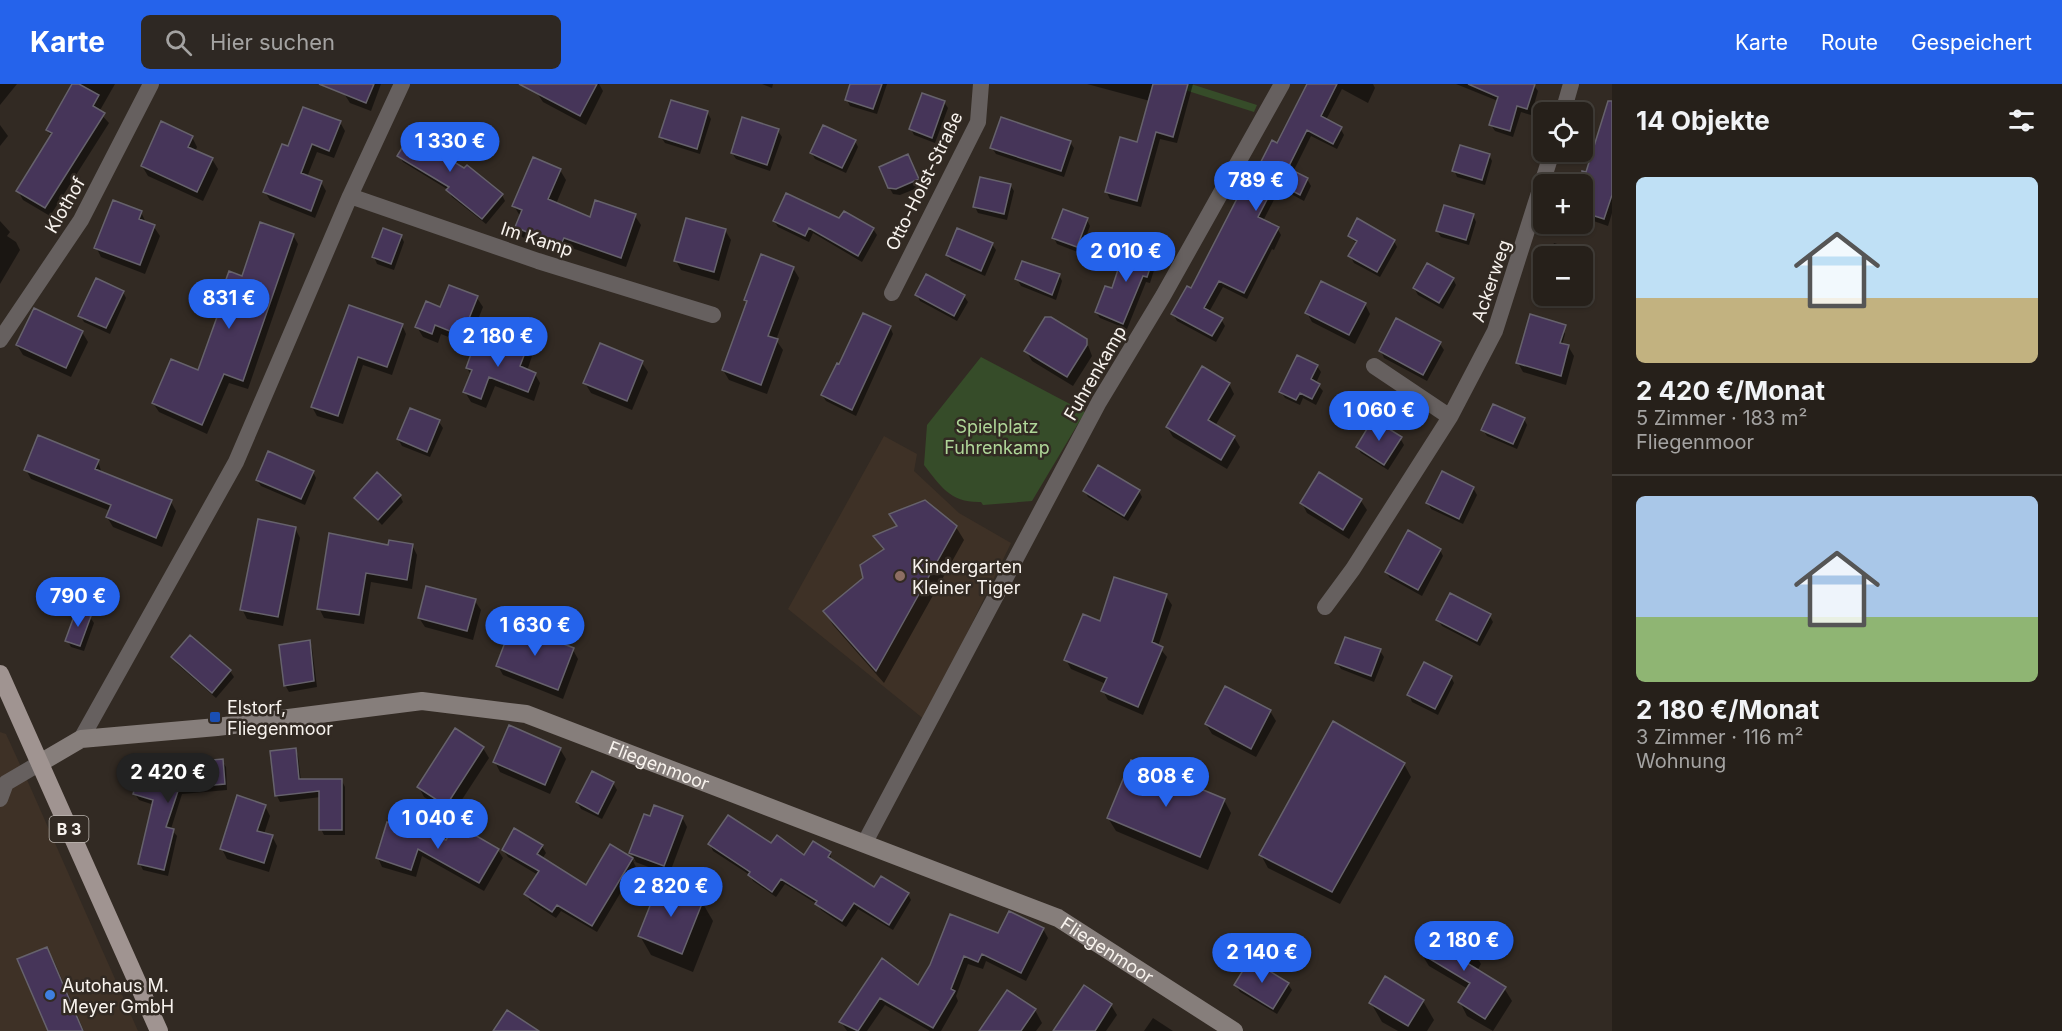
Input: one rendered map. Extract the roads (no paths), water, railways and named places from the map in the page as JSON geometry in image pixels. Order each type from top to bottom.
[{"type":"main road","name":"B 3","points":[[0,674],[159,1031]]},
{"type":"street","name":"Klothof","points":[[0,340],[81,220],[151,84]]},
{"type":"street","points":[[81,739],[236,462],[350,196],[402,84]]},
{"type":"street","name":"Otto-Holst-Straße","points":[[892,293],[978,122],[981,84]]},
{"type":"street","name":"Fuhrenkamp","points":[[864,844],[1099,402],[1163,296],[1282,84]]},
{"type":"street","points":[[1566,102],[1571,84]]},
{"type":"street","name":"Ackerweg","points":[[1325,607],[1353,569],[1450,417],[1495,331],[1549,162]]},
{"type":"street","name":"Im Kamp","points":[[350,196],[538,261],[713,315]]},
{"type":"street","points":[[1374,366],[1450,417]]},
{"type":"street","name":"Fliegenmoor","points":[[40,763],[81,739],[217,727],[422,701],[526,714],[1058,918],[1234,1031]]},
{"type":"street","points":[[0,799],[6,783],[40,763]]},
{"type":"place","name":"Kindergarten Kleiner Tiger","points":[[900,576]]},
{"type":"place","name":"Elstorf, Fliegenmoor","points":[[215,717]]},
{"type":"place","name":"Autohaus M. Meyer GmbH","points":[[50,995]]},
{"type":"park label","name":"Spielplatz Fuhrenkamp","points":[[997,436]]}]
